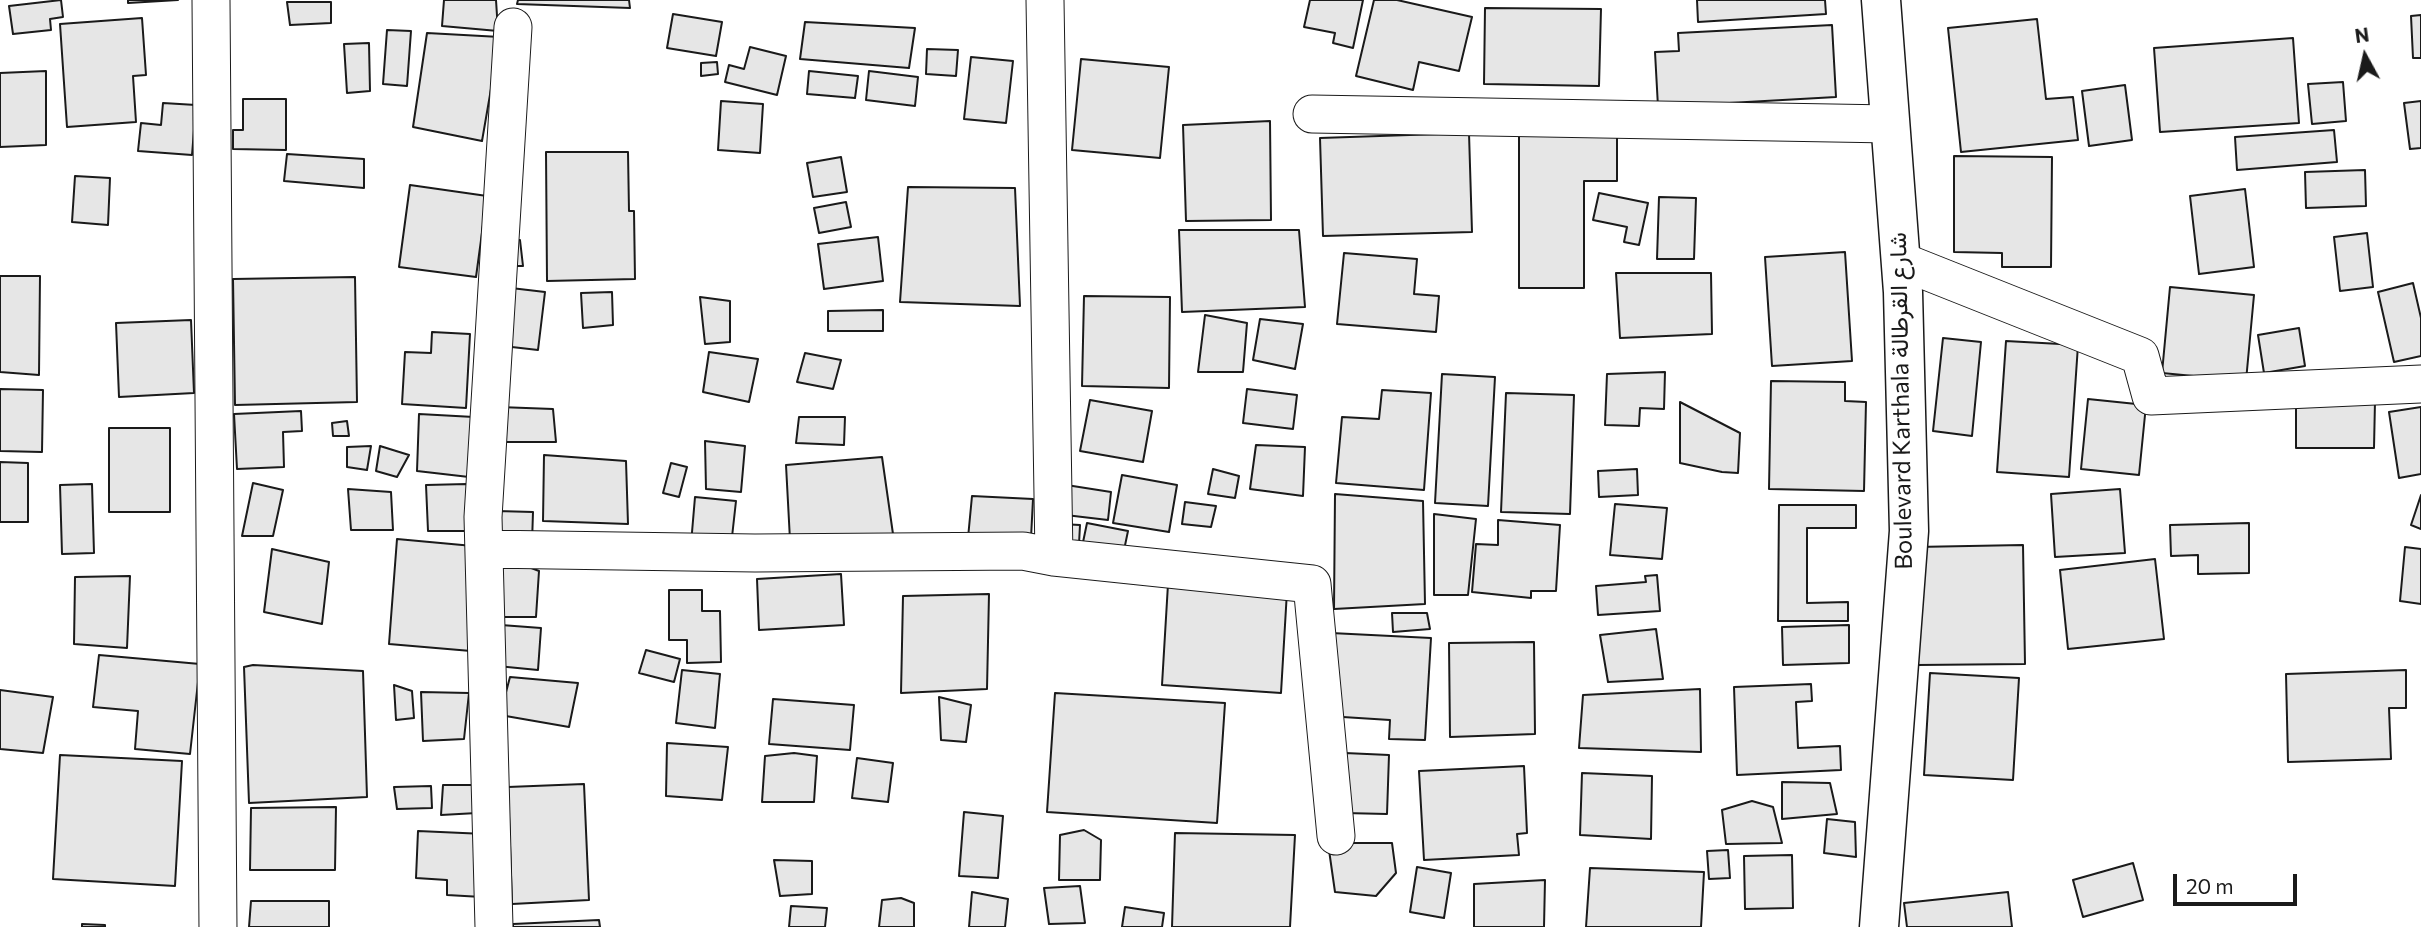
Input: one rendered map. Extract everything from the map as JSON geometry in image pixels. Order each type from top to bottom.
[{"type":"main road","name":"Boulevard Karthala شارع القرطالة","points":[[1879,927],[1909,531],[1901,261],[1881,0]]},
{"type":"street","points":[[211,0],[218,927]]},
{"type":"street","points":[[1045,0],[1054,557]]},
{"type":"street","points":[[494,927],[484,503],[513,27]]},
{"type":"street","points":[[1312,114],[1890,124]]},
{"type":"street","points":[[1901,261],[2140,356],[2151,396],[2421,384]]},
{"type":"street","points":[[484,549],[755,553],[1023,551],[1054,557],[1312,584],[1336,836]]},
{"type":"building","points":[[61,0],[63,17],[50,19],[51,30],[13,34],[9,6]]},
{"type":"building","points":[[128,0],[178,0],[128,3]]},
{"type":"building","points":[[444,0],[496,0],[498,31],[442,26]]},
{"type":"building","points":[[518,0],[629,0],[630,8],[517,4]]},
{"type":"building","points":[[1310,0],[1363,0],[1353,48],[1333,43],[1335,33],[1304,27]]},
{"type":"building","points":[[1374,0],[1397,0],[1472,17],[1459,71],[1419,62],[1413,90],[1356,76]]},
{"type":"building","points":[[1697,0],[1825,0],[1826,14],[1698,22]]},
{"type":"building","points":[[287,2],[331,2],[331,23],[290,25]]},
{"type":"building","points":[[1485,8],[1601,9],[1599,86],[1484,84]]},
{"type":"building","points":[[673,14],[722,22],[716,56],[667,48]]},
{"type":"building","points":[[2421,15],[2421,58],[2413,58],[2411,16]]},
{"type":"building","points":[[142,18],[146,75],[133,76],[136,122],[67,127],[60,24]]},
{"type":"building","points":[[2037,19],[2046,99],[2073,97],[2078,140],[1961,152],[1948,28]]},
{"type":"building","points":[[805,22],[915,28],[909,68],[800,59]]},
{"type":"building","points":[[1832,25],[1836,97],[1658,107],[1655,52],[1679,51],[1678,33]]},
{"type":"building","points":[[387,30],[411,31],[407,86],[383,84]]},
{"type":"building","points":[[427,33],[500,37],[482,141],[413,127]]},
{"type":"building","points":[[2293,38],[2299,123],[2160,132],[2154,48]]},
{"type":"building","points":[[369,43],[370,91],[347,93],[344,44]]},
{"type":"building","points":[[750,47],[786,56],[777,95],[725,82],[729,65],[744,69]]},
{"type":"building","points":[[927,49],[958,50],[956,76],[926,74]]},
{"type":"building","points":[[971,57],[1013,61],[1006,123],[964,119]]},
{"type":"building","points":[[1081,59],[1169,67],[1160,158],[1072,150]]},
{"type":"building","points":[[717,62],[718,74],[701,76],[701,63]]},
{"type":"building","points":[[46,71],[46,145],[0,147],[0,73]]},
{"type":"building","points":[[809,71],[858,76],[855,98],[807,94]]},
{"type":"building","points":[[869,71],[918,77],[915,106],[866,100]]},
{"type":"building","points":[[2343,82],[2346,121],[2312,124],[2308,84]]},
{"type":"building","points":[[2125,85],[2132,140],[2089,146],[2082,91]]},
{"type":"building","points":[[243,99],[286,99],[286,150],[233,149],[233,130],[243,130]]},
{"type":"building","points":[[721,101],[763,104],[760,153],[718,150]]},
{"type":"building","points":[[2421,101],[2421,148],[2410,149],[2404,103]]},
{"type":"building","points":[[163,103],[196,105],[192,155],[138,151],[141,123],[161,125]]},
{"type":"building","points":[[1270,121],[1271,220],[1186,221],[1183,125]]},
{"type":"building","points":[[2334,130],[2337,162],[2237,170],[2235,137]]},
{"type":"building","points":[[1617,131],[1617,181],[1584,181],[1584,288],[1519,288],[1519,133]]},
{"type":"building","points":[[1469,133],[1472,232],[1323,236],[1320,138]]},
{"type":"building","points":[[546,152],[628,152],[629,211],[634,211],[635,279],[547,281]]},
{"type":"building","points":[[287,154],[364,159],[364,188],[284,181]]},
{"type":"building","points":[[1954,156],[2052,157],[2051,267],[2002,267],[2002,253],[1954,252]]},
{"type":"building","points":[[841,157],[847,192],[813,197],[807,163]]},
{"type":"building","points":[[2365,170],[2366,206],[2306,208],[2305,172]]},
{"type":"building","points":[[75,176],[110,178],[108,225],[72,222]]},
{"type":"building","points":[[410,185],[487,196],[476,277],[399,267]]},
{"type":"building","points":[[908,187],[1015,188],[1020,306],[900,302]]},
{"type":"building","points":[[2245,189],[2254,267],[2199,274],[2190,196]]},
{"type":"building","points":[[1599,193],[1648,203],[1639,245],[1624,242],[1627,227],[1593,220]]},
{"type":"building","points":[[1659,197],[1696,198],[1694,259],[1657,259]]},
{"type":"building","points":[[846,202],[851,227],[819,233],[814,208]]},
{"type":"building","points":[[1179,230],[1299,230],[1305,307],[1182,312]]},
{"type":"building","points":[[2367,233],[2373,287],[2340,291],[2334,237]]},
{"type":"building","points":[[878,237],[883,281],[824,289],[818,244]]},
{"type":"building","points":[[511,240],[520,240],[523,266],[514,266]]},
{"type":"building","points":[[1845,252],[1852,361],[1772,366],[1765,257]]},
{"type":"building","points":[[1344,253],[1417,259],[1414,294],[1439,296],[1436,332],[1337,324]]},
{"type":"building","points":[[1616,273],[1711,273],[1712,334],[1620,338]]},
{"type":"building","points":[[0,276],[40,276],[39,375],[0,372]]},
{"type":"building","points":[[355,277],[357,402],[235,405],[233,279]]},
{"type":"building","points":[[2413,283],[2421,318],[2421,356],[2394,362],[2378,292]]},
{"type":"building","points":[[2170,287],[2254,295],[2246,381],[2162,373]]},
{"type":"building","points":[[511,288],[545,292],[538,350],[503,346]]},
{"type":"building","points":[[612,292],[613,325],[583,328],[581,293]]},
{"type":"building","points":[[1084,296],[1170,297],[1169,388],[1082,386]]},
{"type":"building","points":[[700,297],[730,301],[730,342],[705,344]]},
{"type":"building","points":[[883,310],[883,331],[828,331],[828,311]]},
{"type":"building","points":[[1205,315],[1247,323],[1243,372],[1198,372]]},
{"type":"building","points":[[1260,319],[1303,324],[1295,369],[1253,360]]},
{"type":"building","points":[[191,320],[194,393],[119,397],[116,323]]},
{"type":"building","points":[[2299,328],[2305,366],[2264,373],[2258,335]]},
{"type":"building","points":[[432,332],[470,334],[466,408],[402,404],[405,352],[431,353]]},
{"type":"building","points":[[1943,338],[1981,342],[1972,436],[1933,431]]},
{"type":"building","points":[[2006,341],[2078,345],[2069,477],[1997,472]]},
{"type":"building","points":[[709,352],[758,359],[749,402],[703,392]]},
{"type":"building","points":[[805,353],[841,360],[833,389],[797,382]]},
{"type":"building","points":[[1665,372],[1664,409],[1640,408],[1639,426],[1605,425],[1607,374]]},
{"type":"building","points":[[1442,374],[1495,377],[1488,506],[1435,503]]},
{"type":"building","points":[[1771,381],[1845,382],[1845,401],[1866,402],[1864,491],[1769,489]]},
{"type":"building","points":[[0,389],[43,390],[42,452],[0,451]]},
{"type":"building","points":[[1247,389],[1297,395],[1293,429],[1243,423]]},
{"type":"building","points":[[1382,390],[1431,393],[1424,490],[1336,483],[1342,417],[1379,419]]},
{"type":"building","points":[[1506,393],[1574,395],[1570,514],[1501,512]]},
{"type":"building","points":[[2088,399],[2146,405],[2139,475],[2081,469]]},
{"type":"building","points":[[1090,400],[1152,411],[1143,462],[1080,451]]},
{"type":"building","points":[[2296,400],[2375,401],[2374,448],[2296,448]]},
{"type":"building","points":[[1680,402],[1740,433],[1738,473],[1680,463]]},
{"type":"building","points":[[499,407],[553,409],[556,442],[499,442]]},
{"type":"building","points":[[2421,407],[2421,474],[2399,478],[2389,412]]},
{"type":"building","points":[[301,411],[302,431],[283,432],[284,467],[237,469],[234,414]]},
{"type":"building","points":[[419,414],[474,417],[469,477],[417,471]]},
{"type":"building","points":[[799,417],[845,417],[844,445],[796,443]]},
{"type":"building","points":[[347,421],[349,436],[333,436],[332,423]]},
{"type":"building","points":[[109,428],[170,428],[170,512],[109,512]]},
{"type":"building","points":[[705,441],[745,446],[741,492],[706,489]]},
{"type":"building","points":[[1256,445],[1305,447],[1303,496],[1250,489]]},
{"type":"building","points":[[371,446],[367,470],[347,467],[347,447]]},
{"type":"building","points":[[380,446],[409,455],[397,477],[376,471]]},
{"type":"building","points":[[544,455],[626,461],[628,524],[543,521]]},
{"type":"building","points":[[882,457],[893,534],[790,540],[786,465]]},
{"type":"building","points":[[0,462],[28,463],[28,522],[0,522]]},
{"type":"building","points":[[671,463],[687,467],[679,497],[663,493]]},
{"type":"building","points":[[1213,469],[1239,476],[1235,498],[1208,494]]},
{"type":"building","points":[[1637,469],[1638,495],[1599,497],[1598,471]]},
{"type":"building","points":[[1122,475],[1177,485],[1169,532],[1113,523]]},
{"type":"building","points":[[253,483],[283,490],[273,536],[242,536]]},
{"type":"building","points":[[92,484],[94,553],[62,554],[60,485]]},
{"type":"building","points":[[467,484],[467,531],[428,531],[426,485]]},
{"type":"building","points":[[1060,484],[1111,492],[1108,520],[1057,514]]},
{"type":"building","points":[[348,489],[391,492],[393,530],[351,530]]},
{"type":"building","points":[[2120,489],[2125,553],[2055,557],[2051,494]]},
{"type":"building","points":[[1335,494],[1423,501],[1425,604],[1334,609]]},
{"type":"building","points":[[2421,495],[2421,529],[2411,525]]},
{"type":"building","points":[[972,496],[1033,499],[1031,538],[968,538]]},
{"type":"building","points":[[695,497],[736,501],[731,546],[691,544]]},
{"type":"building","points":[[1185,502],[1216,506],[1211,527],[1182,524]]},
{"type":"building","points":[[1615,504],[1667,508],[1662,559],[1610,555]]},
{"type":"building","points":[[1779,505],[1856,505],[1856,528],[1807,528],[1807,603],[1848,602],[1848,621],[1778,621]]},
{"type":"building","points":[[497,511],[533,512],[532,543],[496,542]]},
{"type":"building","points":[[1434,514],[1476,519],[1468,595],[1434,595]]},
{"type":"building","points":[[1498,520],[1560,525],[1556,591],[1531,591],[1531,598],[1472,592],[1476,544],[1498,545]]},
{"type":"building","points":[[1087,523],[1128,531],[1123,555],[1082,547]]},
{"type":"building","points":[[2249,523],[2249,573],[2198,574],[2198,555],[2171,556],[2170,525]]},
{"type":"building","points":[[1061,524],[1080,525],[1079,544],[1060,542]]},
{"type":"building","points":[[397,539],[473,546],[471,651],[389,644]]},
{"type":"building","points":[[2023,545],[2025,664],[1917,665],[1915,547]]},
{"type":"building","points":[[2405,547],[2421,549],[2421,604],[2400,601]]},
{"type":"building","points":[[272,549],[329,562],[322,624],[264,612]]},
{"type":"building","points":[[2155,559],[2164,639],[2068,649],[2060,570]]},
{"type":"building","points":[[521,564],[539,571],[536,617],[495,617],[498,566]]},
{"type":"building","points":[[841,574],[844,625],[759,630],[757,579]]},
{"type":"building","points":[[1657,575],[1660,611],[1598,615],[1596,586],[1646,582],[1645,576]]},
{"type":"building","points":[[130,576],[127,648],[74,644],[75,577]]},
{"type":"building","points":[[1168,584],[1287,591],[1281,693],[1162,685]]},
{"type":"building","points":[[669,590],[702,590],[702,611],[720,611],[721,662],[687,663],[687,640],[669,640]]},
{"type":"building","points":[[989,594],[987,689],[901,693],[903,596]]},
{"type":"building","points":[[1392,613],[1427,613],[1430,629],[1393,632]]},
{"type":"building","points":[[501,625],[541,628],[538,670],[497,666]]},
{"type":"building","points":[[1849,625],[1849,663],[1783,665],[1782,627]]},
{"type":"building","points":[[1656,629],[1663,679],[1608,682],[1600,635]]},
{"type":"building","points":[[1331,633],[1431,638],[1425,740],[1389,739],[1390,720],[1327,716]]},
{"type":"building","points":[[1534,642],[1535,734],[1450,737],[1449,643]]},
{"type":"building","points":[[646,650],[680,659],[674,682],[639,673]]},
{"type":"building","points":[[99,655],[200,664],[190,754],[135,749],[138,711],[93,707]]},
{"type":"building","points":[[253,665],[363,671],[367,797],[249,803],[244,667]]},
{"type":"building","points":[[682,670],[720,674],[715,728],[676,723]]},
{"type":"building","points":[[2406,670],[2406,708],[2389,708],[2391,759],[2288,762],[2286,674]]},
{"type":"building","points":[[1930,673],[2019,678],[2013,780],[1924,775]]},
{"type":"building","points":[[510,677],[578,683],[569,727],[500,715]]},
{"type":"building","points":[[1811,684],[1812,701],[1796,702],[1798,748],[1840,746],[1841,770],[1737,775],[1734,687]]},
{"type":"building","points":[[394,685],[412,691],[414,718],[396,720]]},
{"type":"building","points":[[1700,689],[1701,752],[1579,748],[1583,695]]},
{"type":"building","points":[[0,690],[53,697],[43,753],[0,749]]},
{"type":"building","points":[[421,692],[469,693],[464,739],[423,741]]},
{"type":"building","points":[[1055,693],[1225,703],[1217,823],[1047,812]]},
{"type":"building","points":[[939,697],[971,705],[966,742],[941,740]]},
{"type":"building","points":[[773,699],[854,705],[850,750],[769,744]]},
{"type":"building","points":[[667,743],[728,747],[722,800],[666,796]]},
{"type":"building","points":[[794,753],[817,756],[814,802],[762,802],[765,756]]},
{"type":"building","points":[[1345,753],[1389,755],[1387,814],[1344,813]]},
{"type":"building","points":[[60,755],[182,761],[175,886],[53,879]]},
{"type":"building","points":[[857,758],[893,763],[888,802],[852,798]]},
{"type":"building","points":[[1524,766],[1527,833],[1517,834],[1519,855],[1424,860],[1419,771]]},
{"type":"building","points":[[1582,773],[1652,776],[1651,839],[1580,835]]},
{"type":"building","points":[[1782,782],[1830,783],[1837,814],[1782,819]]},
{"type":"building","points":[[584,784],[589,900],[512,904],[508,787]]},
{"type":"building","points":[[443,785],[477,785],[477,813],[441,815]]},
{"type":"building","points":[[431,786],[432,808],[397,809],[394,787]]},
{"type":"building","points":[[1752,801],[1773,807],[1782,843],[1726,844],[1722,810]]},
{"type":"building","points":[[336,807],[335,870],[250,870],[251,808]]},
{"type":"building","points":[[964,812],[1003,816],[998,878],[959,876]]},
{"type":"building","points":[[1827,819],[1855,822],[1856,857],[1824,853]]},
{"type":"building","points":[[1084,830],[1101,840],[1100,880],[1059,880],[1060,835]]},
{"type":"building","points":[[418,831],[485,834],[482,897],[447,895],[447,880],[416,878]]},
{"type":"building","points":[[1175,833],[1295,835],[1290,927],[1172,927]]},
{"type":"building","points":[[1328,843],[1392,843],[1396,873],[1376,896],[1335,892]]},
{"type":"building","points":[[1728,850],[1730,878],[1709,879],[1707,851]]},
{"type":"building","points":[[1792,855],[1793,908],[1745,909],[1744,856]]},
{"type":"building","points":[[774,860],[812,861],[812,894],[780,896]]},
{"type":"building","points":[[2133,863],[2143,900],[2083,917],[2073,880]]},
{"type":"building","points":[[1417,867],[1451,873],[1444,918],[1410,912]]},
{"type":"building","points":[[1590,868],[1704,872],[1701,927],[1586,927]]},
{"type":"building","points":[[1545,880],[1544,927],[1474,927],[1474,884]]},
{"type":"building","points":[[1080,886],[1085,923],[1049,924],[1044,888]]},
{"type":"building","points":[[972,892],[1008,899],[1005,927],[969,927]]},
{"type":"building","points":[[2008,892],[2012,927],[1907,927],[1904,903]]},
{"type":"building","points":[[901,898],[914,903],[914,927],[879,927],[882,900]]},
{"type":"building","points":[[251,901],[329,901],[329,927],[249,927]]},
{"type":"building","points":[[791,906],[827,908],[825,927],[789,927]]},
{"type":"building","points":[[1125,907],[1164,913],[1162,927],[1122,927]]},
{"type":"building","points":[[599,920],[600,927],[513,927],[513,924]]},
{"type":"building","points":[[82,924],[105,925],[105,927],[82,927]]}]
